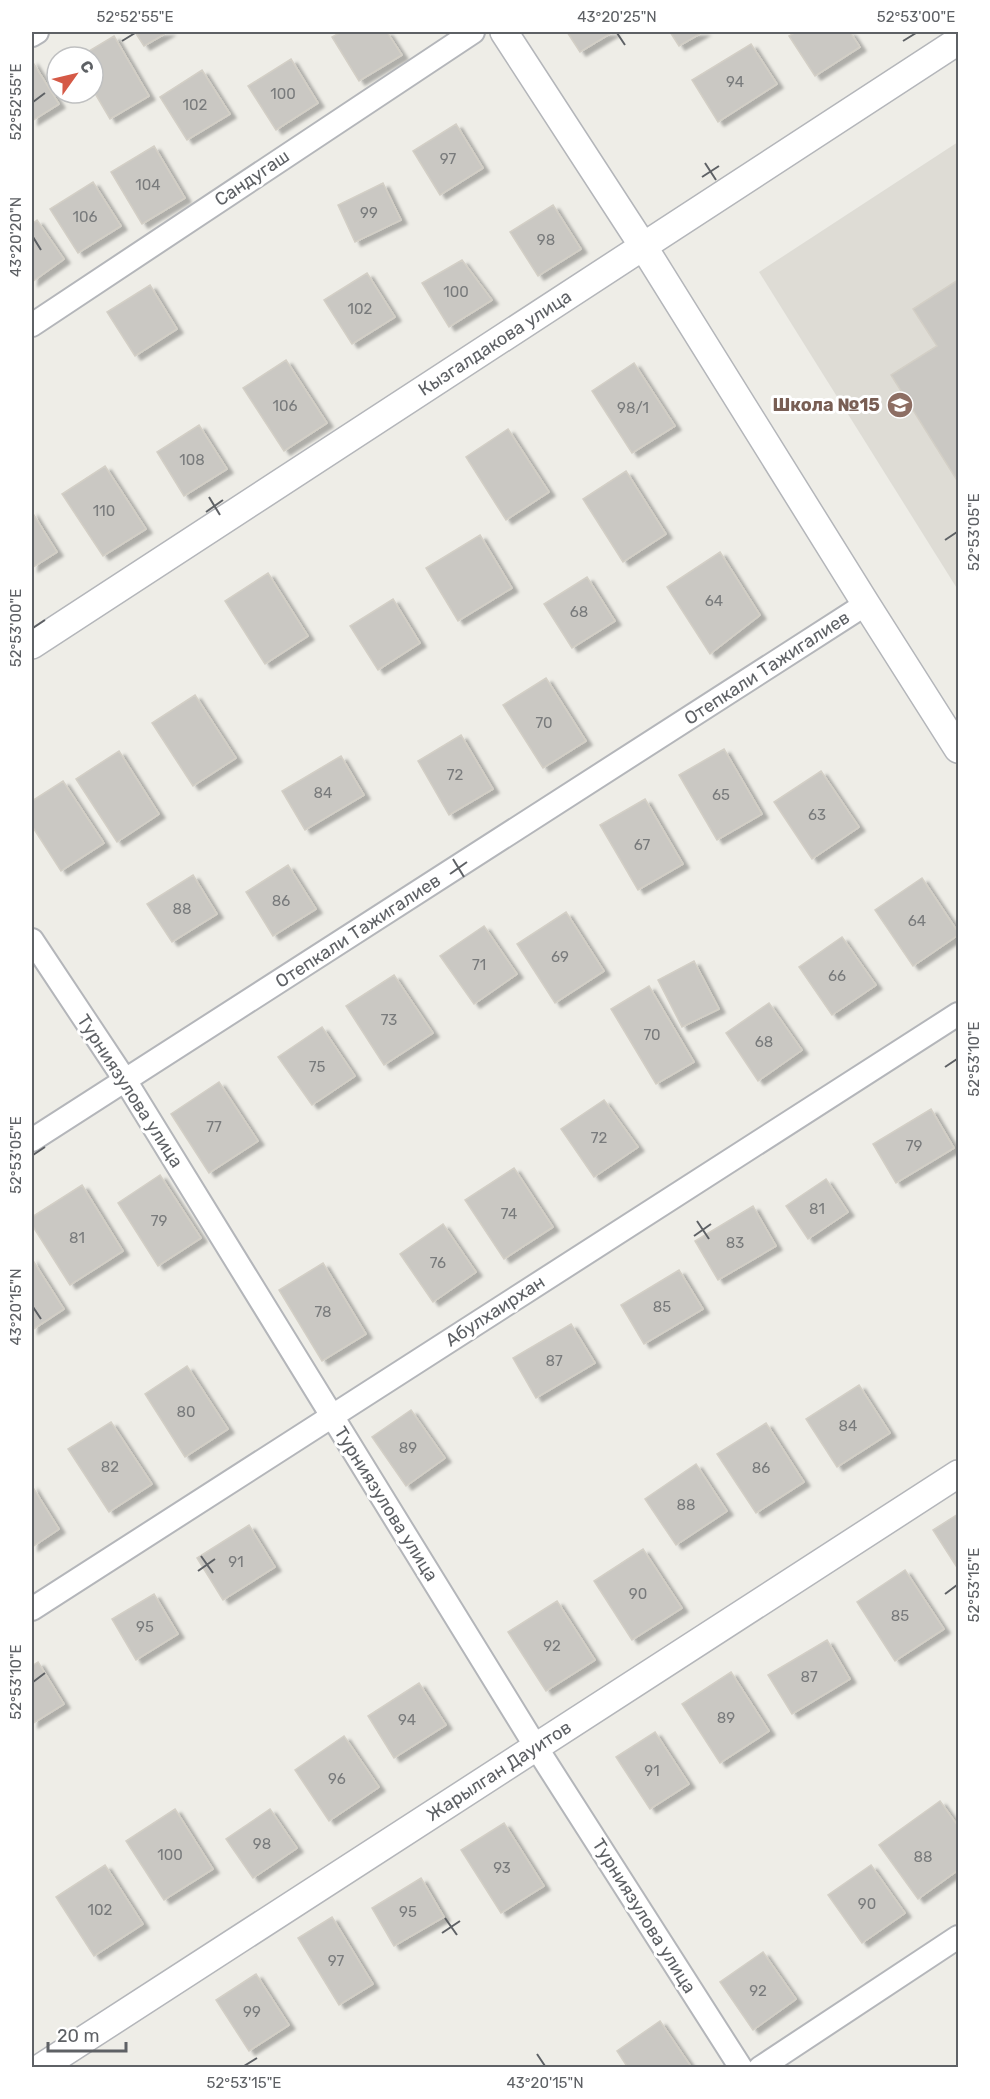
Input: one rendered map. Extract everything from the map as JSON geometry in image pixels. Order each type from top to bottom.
[{"type":"street","points":[[32,35],[37,32]]},
{"type":"street","name":"Сандугаш","points":[[32,325],[473,32]]},
{"type":"street","points":[[504,32],[643,246],[958,749]]},
{"type":"street","name":"Кызгалдакова улица","points":[[32,645],[958,41]]},
{"type":"street","name":"Отепкали Тажигалиев","points":[[32,1140],[866,604]]},
{"type":"street","name":"Турниязулова улица","points":[[32,940],[125,1080],[537,1747],[741,2067]]},
{"type":"street","name":"Абулхаирхан","points":[[32,1609],[958,1014]]},
{"type":"street","name":"Жарылган Дауитов","points":[[40,2067],[958,1474]]},
{"type":"street","points":[[760,2067],[958,1937]]},
{"type":"shaded area","name":"Школа №15","points":[[958,142],[958,590],[759,272]]},
{"type":"building","points":[[135,32],[168,32],[144,46]]},
{"type":"building","points":[[341,32],[387,32],[402,55],[359,81],[332,37]]},
{"type":"building","points":[[567,32],[613,32],[580,52]]},
{"type":"building","points":[[670,32],[703,32],[679,46]]},
{"type":"building","points":[[796,32],[850,32],[860,47],[815,76],[789,36]]},
{"type":"building","points":[[114,36],[149,96],[110,119],[102,105],[105,105],[105,45],[99,45]]},
{"type":"building","points":[[751,44],[777,84],[718,122],[692,80]]},
{"type":"building","points":[[291,59],[318,103],[276,130],[248,86]]},
{"type":"building","points":[[32,61],[45,82],[45,105],[57,105],[32,121]]},
{"type":"building","points":[[202,70],[230,114],[187,140],[160,97]]},
{"type":"building","points":[[456,124],[483,168],[440,195],[413,151]]},
{"type":"building","points":[[154,146],[185,198],[142,224],[111,172]]},
{"type":"building","points":[[93,182],[121,226],[78,253],[50,209]]},
{"type":"building","points":[[383,183],[401,220],[355,242],[338,205]]},
{"type":"building","points":[[553,205],[581,249],[538,276],[510,232]]},
{"type":"building","points":[[37,220],[64,259],[32,282],[32,224]]},
{"type":"building","points":[[462,260],[492,300],[449,327],[422,283]]},
{"type":"building","points":[[367,273],[395,317],[352,344],[324,300]]},
{"type":"building","name":"Школа №15","points":[[958,280],[958,482],[891,375],[937,346],[913,309]]},
{"type":"building","points":[[150,285],[177,329],[135,356],[107,312]]},
{"type":"building","points":[[286,360],[327,423],[284,451],[243,388]]},
{"type":"building","points":[[634,363],[675,426],[632,453],[592,391]]},
{"type":"building","points":[[199,425],[227,469],[184,496],[157,452]]},
{"type":"building","points":[[508,429],[549,492],[506,520],[466,457]]},
{"type":"building","points":[[105,466],[146,529],[103,556],[62,494]]},
{"type":"building","points":[[626,471],[666,534],[623,562],[583,499]]},
{"type":"building","points":[[32,512],[57,552],[32,568]]},
{"type":"building","points":[[480,535],[512,588],[458,621],[426,568]]},
{"type":"building","points":[[720,552],[760,615],[710,654],[667,587]]},
{"type":"building","points":[[268,573],[308,636],[265,664],[225,601]]},
{"type":"building","points":[[587,577],[615,621],[572,648],[544,604]]},
{"type":"building","points":[[393,599],[420,643],[378,670],[350,626]]},
{"type":"building","points":[[546,678],[586,741],[543,768],[503,705]]},
{"type":"building","points":[[195,695],[236,758],[193,786],[152,723]]},
{"type":"building","points":[[461,735],[493,789],[449,815],[418,761]]},
{"type":"building","points":[[724,749],[762,814],[717,840],[679,775]]},
{"type":"building","points":[[119,751],[159,814],[117,842],[76,779]]},
{"type":"building","points":[[341,756],[364,795],[305,830],[282,791]]},
{"type":"building","points":[[821,771],[859,827],[812,859],[774,802]]},
{"type":"building","points":[[63,781],[104,843],[61,871],[32,826],[32,801]]},
{"type":"building","points":[[645,799],[683,864],[638,890],[600,825]]},
{"type":"building","points":[[288,865],[316,909],[273,936],[246,892]]},
{"type":"building","points":[[193,875],[217,914],[172,942],[147,904]]},
{"type":"building","points":[[922,878],[958,935],[913,966],[875,910]]},
{"type":"building","points":[[566,912],[604,971],[555,1003],[517,944]]},
{"type":"building","points":[[484,926],[517,974],[474,1004],[440,956]]},
{"type":"building","points":[[842,937],[876,985],[832,1015],[799,967]]},
{"type":"building","points":[[694,961],[719,1009],[682,1027],[658,980]]},
{"type":"building","points":[[394,975],[433,1033],[384,1065],[346,1006]]},
{"type":"building","points":[[649,986],[694,1062],[656,1084],[611,1009]]},
{"type":"building","points":[[769,1003],[802,1050],[758,1081],[726,1033]]},
{"type":"building","points":[[322,1027],[355,1076],[312,1105],[278,1057]]},
{"type":"building","points":[[219,1082],[258,1141],[209,1173],[171,1114]]},
{"type":"building","points":[[604,1100],[638,1147],[594,1177],[561,1129]]},
{"type":"building","points":[[931,1109],[954,1148],[896,1183],[873,1144]]},
{"type":"building","points":[[514,1168],[553,1227],[504,1259],[465,1200]]},
{"type":"building","points":[[160,1175],[201,1238],[158,1266],[118,1203]]},
{"type":"building","points":[[826,1179],[848,1212],[808,1239],[786,1206]]},
{"type":"building","points":[[82,1185],[123,1251],[70,1285],[32,1225],[32,1217]]},
{"type":"building","points":[[753,1206],[776,1246],[718,1280],[695,1241]]},
{"type":"building","points":[[443,1224],[476,1272],[433,1302],[400,1254]]},
{"type":"building","points":[[32,1259],[64,1309],[32,1330]]},
{"type":"building","points":[[323,1263],[366,1334],[322,1361],[279,1290]]},
{"type":"building","points":[[679,1270],[703,1309],[644,1344],[621,1305]]},
{"type":"building","points":[[571,1324],[595,1363],[536,1398],[513,1358]]},
{"type":"building","points":[[187,1366],[228,1429],[185,1457],[145,1394]]},
{"type":"building","points":[[859,1385],[890,1433],[837,1467],[806,1419]]},
{"type":"building","points":[[411,1410],[445,1458],[406,1486],[372,1437]]},
{"type":"building","points":[[111,1422],[152,1484],[109,1512],[68,1449]]},
{"type":"building","points":[[766,1423],[804,1482],[756,1513],[717,1454]]},
{"type":"building","points":[[696,1464],[727,1511],[676,1545],[645,1499]]},
{"type":"building","points":[[32,1486],[59,1529],[32,1547]]},
{"type":"building","points":[[958,1514],[958,1569],[933,1530]]},
{"type":"building","points":[[249,1525],[275,1567],[223,1600],[197,1558]]},
{"type":"building","points":[[643,1549],[682,1608],[632,1640],[594,1581]]},
{"type":"building","points":[[905,1570],[944,1629],[895,1661],[857,1602]]},
{"type":"building","points":[[154,1594],[178,1634],[136,1660],[112,1619]]},
{"type":"building","points":[[557,1601],[595,1660],[546,1691],[508,1632]]},
{"type":"building","points":[[827,1640],[850,1679],[792,1714],[768,1675]]},
{"type":"building","points":[[38,1662],[64,1704],[32,1724],[32,1666]]},
{"type":"building","points":[[731,1672],[769,1731],[720,1763],[682,1704]]},
{"type":"building","points":[[419,1683],[446,1725],[394,1758],[368,1716]]},
{"type":"building","points":[[655,1732],[689,1784],[650,1809],[616,1757]]},
{"type":"building","points":[[344,1736],[379,1787],[329,1821],[295,1770]]},
{"type":"building","points":[[940,1801],[958,1826],[958,1870],[918,1899],[879,1845]]},
{"type":"building","points":[[175,1809],[213,1869],[164,1900],[126,1841]]},
{"type":"building","points":[[270,1809],[297,1848],[253,1878],[226,1839]]},
{"type":"building","points":[[504,1823],[544,1886],[501,1913],[461,1850]]},
{"type":"building","points":[[105,1865],[143,1924],[94,1956],[56,1897]]},
{"type":"building","points":[[871,1865],[905,1913],[862,1943],[828,1895]]},
{"type":"building","points":[[421,1878],[444,1917],[394,1946],[372,1908]]},
{"type":"building","points":[[332,1917],[373,1984],[339,2005],[298,1938]]},
{"type":"building","points":[[763,1952],[796,1999],[753,2030],[720,1982]]},
{"type":"building","points":[[256,1974],[289,2025],[249,2051],[216,2000]]},
{"type":"building","points":[[660,2021],[692,2068],[628,2068],[617,2051]]},
{"type":"place","name":"Школа №15","points":[[900,405]]}]
